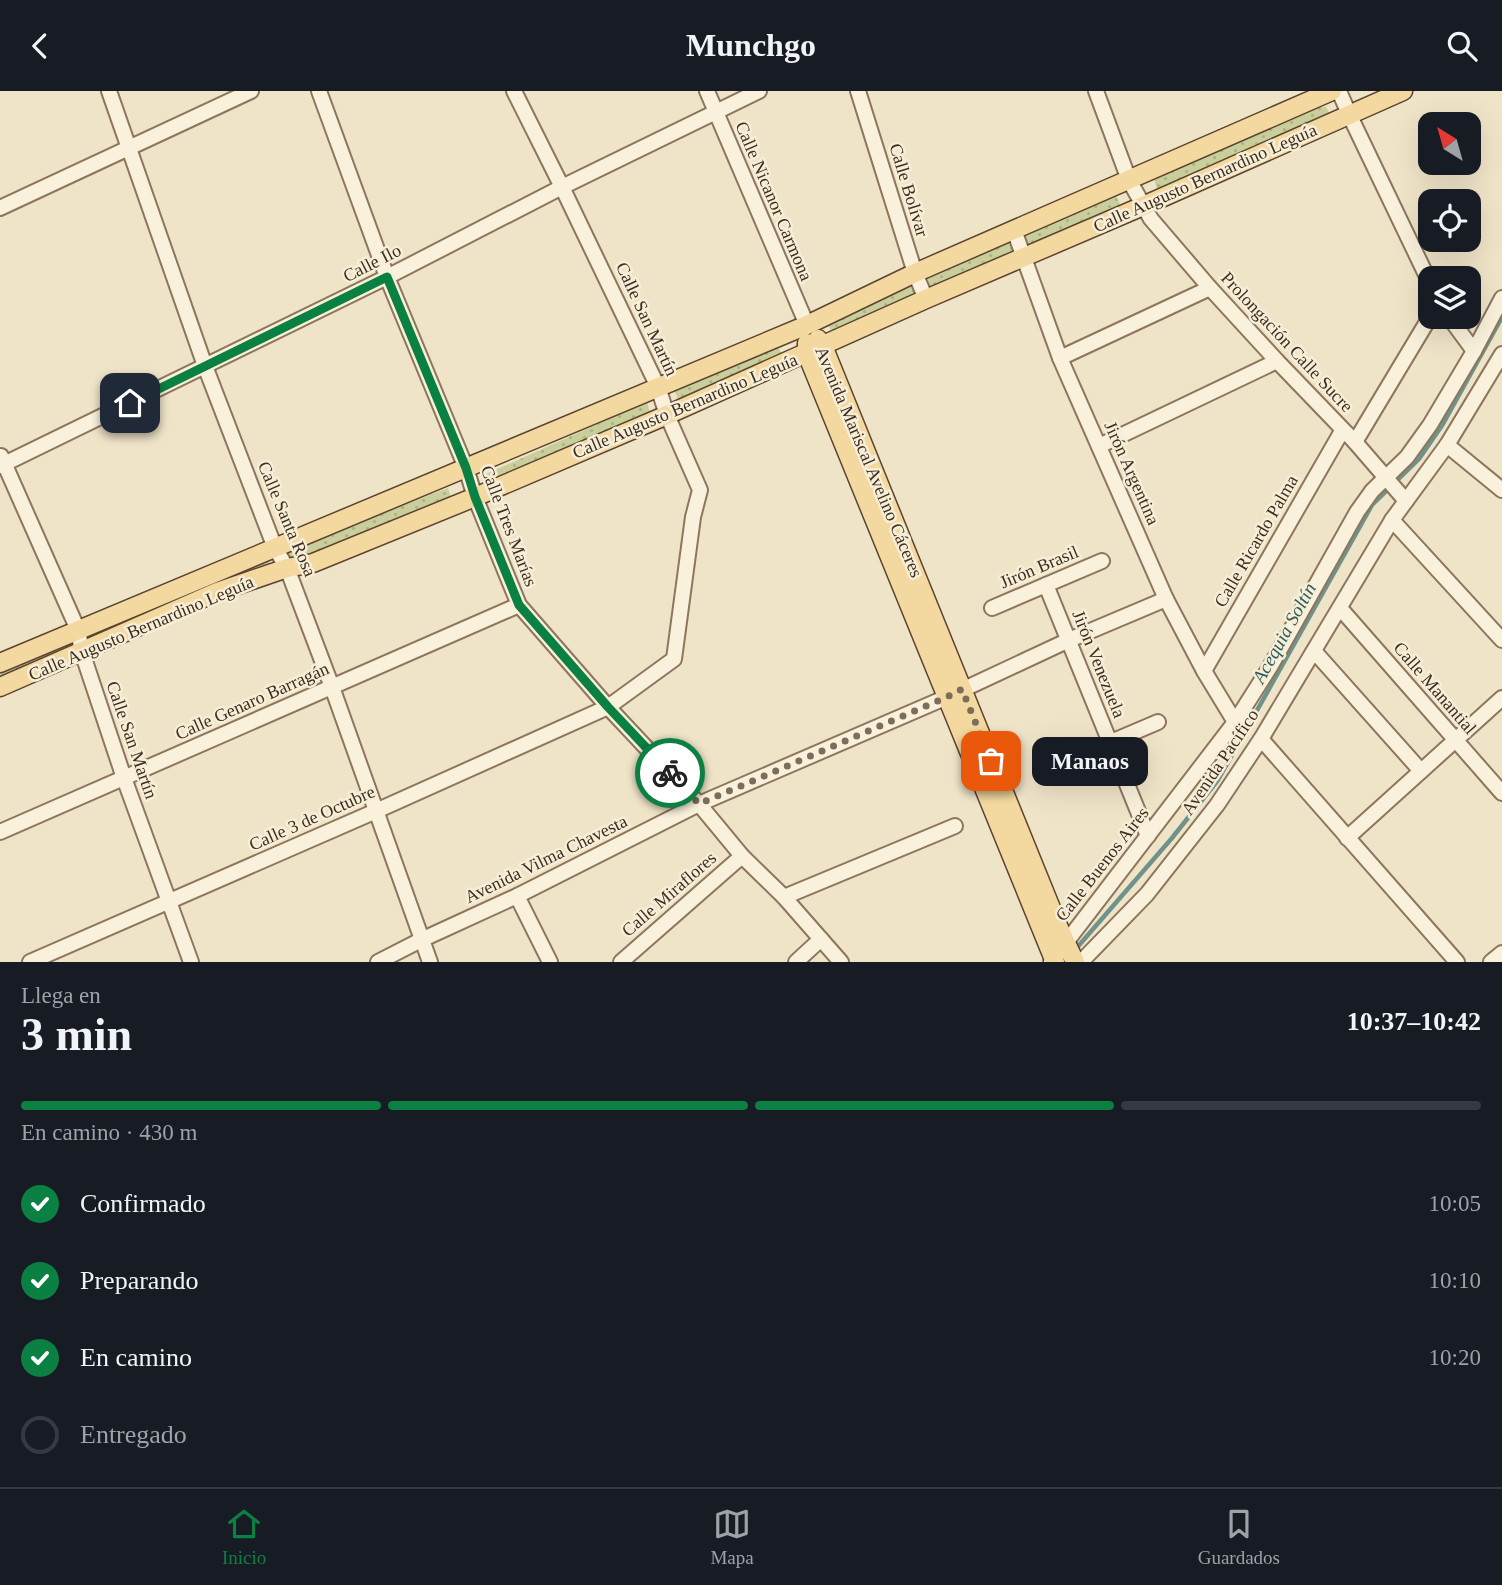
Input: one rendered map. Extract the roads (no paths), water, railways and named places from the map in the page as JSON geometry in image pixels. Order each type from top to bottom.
[{"type":"main road","name":"Calle Augusto Bernardino Leguía","points":[[0,663],[807,325],[915,273],[1332,91]]},
{"type":"main road","name":"Calle Augusto Bernardino Leguía","points":[[0,687],[216,592],[287,568],[313,563],[475,497],[1403,91]]},
{"type":"main road","name":"Avenida Mariscal Avelino Cáceres","points":[[807,325],[823,346],[1053,961]]},
{"type":"main road","name":"Avenida Mariscal Avelino Cáceres","points":[[807,325],[807,353],[1075,962]]},
{"type":"street","name":"Calle Santa Rosa","points":[[109,91],[205,366],[332,687],[430,962]]},
{"type":"street","points":[[0,208],[251,91]]},
{"type":"street","name":"Calle Tres Marías","points":[[319,91],[387,277],[519,605],[608,707],[699,804],[742,856],[784,897],[841,962]]},
{"type":"street","name":"Calle San Martín","points":[[514,91],[659,387],[667,415],[700,490],[674,659],[608,707]]},
{"type":"street","name":"Calle Nicanor Carmona","points":[[707,91],[807,325]]},
{"type":"street","name":"Calle Ilo","points":[[2,461],[205,366],[759,91]]},
{"type":"street","name":"Calle Bolívar","points":[[858,91],[915,273],[926,299]]},
{"type":"street","name":"Prolongación Calle Sucre","points":[[1096,91],[1129,180],[1151,219],[1210,288],[1355,442],[1394,488]]},
{"type":"street","points":[[1339,91],[1422,266]]},
{"type":"street","name":"Jirón Argentina","points":[[1014,230],[1060,358],[1166,599],[1234,722]]},
{"type":"street","points":[[1060,358],[1210,288]]},
{"type":"street","name":"Calle Buenos Aires","points":[[1053,961],[1234,722],[1270,667],[1357,512],[1372,491],[1394,488],[1407,457],[1430,425],[1502,298]]},
{"type":"street","points":[[1355,442],[1423,329]]},
{"type":"street","points":[[1458,329],[1474,351]]},
{"type":"street","name":"Avenida Pacífico","points":[[1081,962],[1147,894],[1217,805],[1261,739],[1392,520],[1394,488],[1447,445],[1501,358]]},
{"type":"street","points":[[1099,446],[1277,361]]},
{"type":"street","name":"Calle Ricardo Palma","points":[[1204,671],[1342,431]]},
{"type":"street","points":[[1447,445],[1502,490]]},
{"type":"street","name":"Calle San Martín","points":[[2,461],[78,630],[82,652],[124,778],[191,962]]},
{"type":"street","points":[[1392,520],[1502,640]]},
{"type":"street","name":"Jirón Brasil","points":[[992,608],[1102,561]]},
{"type":"street","name":"Jirón Venezuela","points":[[1046,585],[1148,836]]},
{"type":"street","name":"Avenida Vilma Chavesta","points":[[378,962],[517,896],[699,804],[1166,599]]},
{"type":"street","name":"Calle Genaro Barragán","points":[[0,832],[519,605]]},
{"type":"street","name":"Calle Manantial","points":[[1340,608],[1502,793]]},
{"type":"street","points":[[1314,651],[1421,771]]},
{"type":"street","points":[[1347,838],[1502,698]]},
{"type":"street","name":"Calle 3 de Octubre","points":[[30,962],[608,707]]},
{"type":"street","points":[[1057,765],[1158,722]]},
{"type":"street","points":[[1261,739],[1457,962]]},
{"type":"street","points":[[784,897],[955,826]]},
{"type":"street","name":"Calle Miraflores","points":[[621,962],[742,856]]},
{"type":"street","points":[[517,896],[550,962]]},
{"type":"street","points":[[796,962],[821,939]]},
{"type":"street","points":[[1491,962],[1502,953]]},
{"type":"waterway","name":"Acequia Soltín","points":[[1074,951],[1172,838],[1218,780],[1372,505],[1419,459],[1443,424],[1502,317]]},
{"type":"place","name":"Manaos","points":[[991,761]]}]
